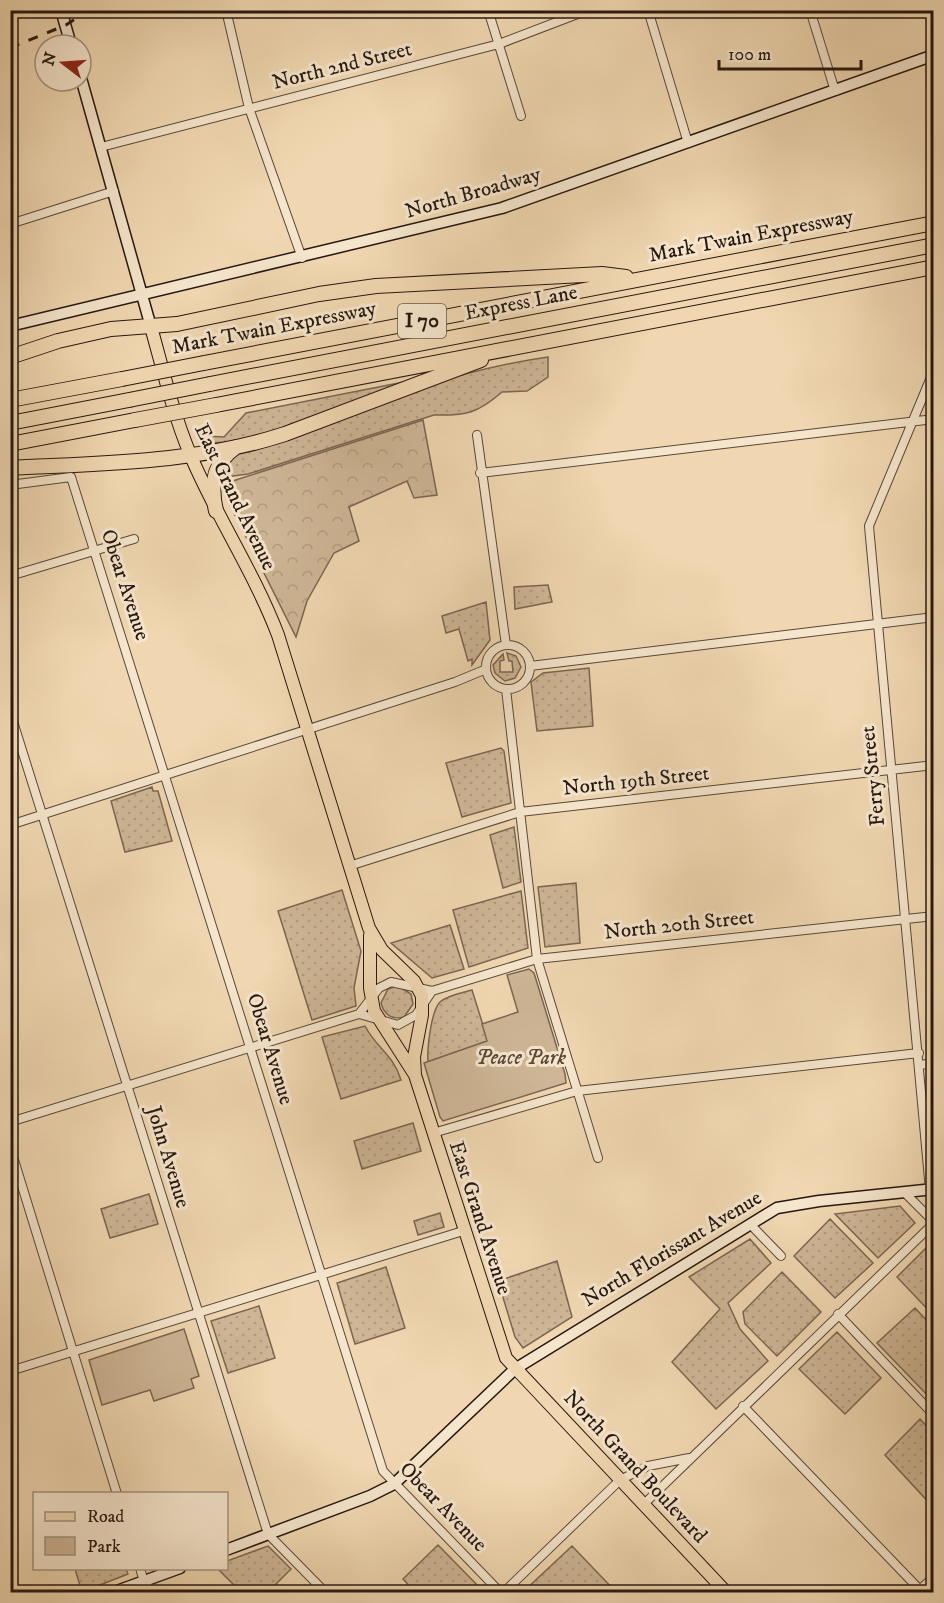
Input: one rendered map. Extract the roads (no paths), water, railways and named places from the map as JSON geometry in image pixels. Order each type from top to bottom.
[{"type":"highway","name":"Mark Twain Expressway","points":[[10,400],[933,223]]},
{"type":"highway","name":"Express Lane","points":[[10,423],[933,245]]},
{"type":"highway","name":"I 70","points":[[10,444],[933,267]]},
{"type":"highway","points":[[10,357],[79,336],[111,329],[152,327],[319,294],[376,286],[602,274],[640,279]]},
{"type":"highway","points":[[10,468],[138,463],[237,446],[285,434],[517,347]]},
{"type":"highway","points":[[216,511],[213,485],[215,472],[220,460],[237,446]]},
{"type":"main road","points":[[61,10],[68,33]]},
{"type":"main road","name":"North Broadway","points":[[10,326],[302,258],[502,208],[933,55]]},
{"type":"main road","name":"East Grand Avenue","points":[[85,93],[178,425],[216,511],[270,615],[369,928],[382,950],[418,988],[423,1005],[414,1057],[415,1075],[500,1344],[515,1369]]},
{"type":"main road","name":"East Grand Avenue","points":[[369,928],[371,999],[378,1018],[415,1075]]},
{"type":"main road","name":"North Florissant Avenue","points":[[228,1549],[370,1496],[394,1484],[515,1369],[777,1208],[791,1204],[932,1190]]},
{"type":"main road","name":"North Grand Boulevard","points":[[515,1369],[726,1593]]},
{"type":"main road","points":[[114,1593],[177,1570]]},
{"type":"street","points":[[226,10],[249,108],[302,258]]},
{"type":"street","points":[[488,10],[521,116]]},
{"type":"street","name":"North 2nd Street","points":[[101,147],[499,44],[588,10]]},
{"type":"street","points":[[648,10],[688,143]]},
{"type":"street","points":[[810,10],[835,91]]},
{"type":"street","points":[[10,224],[114,191]]},
{"type":"street","name":"Ferry Street","points":[[932,1190],[907,918],[890,770],[869,526],[933,370]]},
{"type":"street","points":[[480,473],[933,419]]},
{"type":"street","points":[[477,435],[480,473],[506,645]]},
{"type":"street","name":"Obear Avenue","points":[[10,485],[71,477],[383,1471],[502,1593]]},
{"type":"street","points":[[10,576],[134,539]]},
{"type":"street","points":[[530,666],[933,616]]},
{"type":"street","points":[[10,825],[455,682],[484,670],[492,651],[506,645],[522,650],[530,666],[524,682],[506,689],[493,684],[484,670]]},
{"type":"street","points":[[506,689],[537,959],[598,1158]]},
{"type":"street","name":"John Avenue","points":[[10,712],[268,1534],[325,1593]]},
{"type":"street","name":"North 19th Street","points":[[349,866],[519,812],[933,765]]},
{"type":"street","name":"North 20th Street","points":[[359,1014],[379,988],[392,982],[432,991],[537,959],[933,916]]},
{"type":"street","points":[[10,1122],[359,1014],[398,1025],[410,1020],[432,991]]},
{"type":"street","points":[[433,1133],[577,1091],[919,1053]]},
{"type":"street","points":[[920,1065],[933,1063]]},
{"type":"street","points":[[10,1147],[116,1492]]},
{"type":"street","points":[[643,1504],[933,1223],[904,1192]]},
{"type":"street","points":[[750,1224],[781,1256]]},
{"type":"street","points":[[10,1371],[464,1231]]},
{"type":"street","points":[[838,1314],[933,1415]]},
{"type":"street","points":[[743,1406],[920,1592],[933,1577]]},
{"type":"street","points":[[502,1593],[620,1480],[648,1466],[691,1457]]},
{"type":"street","points":[[140,1570],[144,1582],[152,1593]]},
{"type":"street","points":[[10,1587],[12,1593]]},
{"type":"railway","points":[[10,48],[66,25],[89,10]]},
{"type":"park label","name":"Peace Park","points":[[521,1058]]}]
